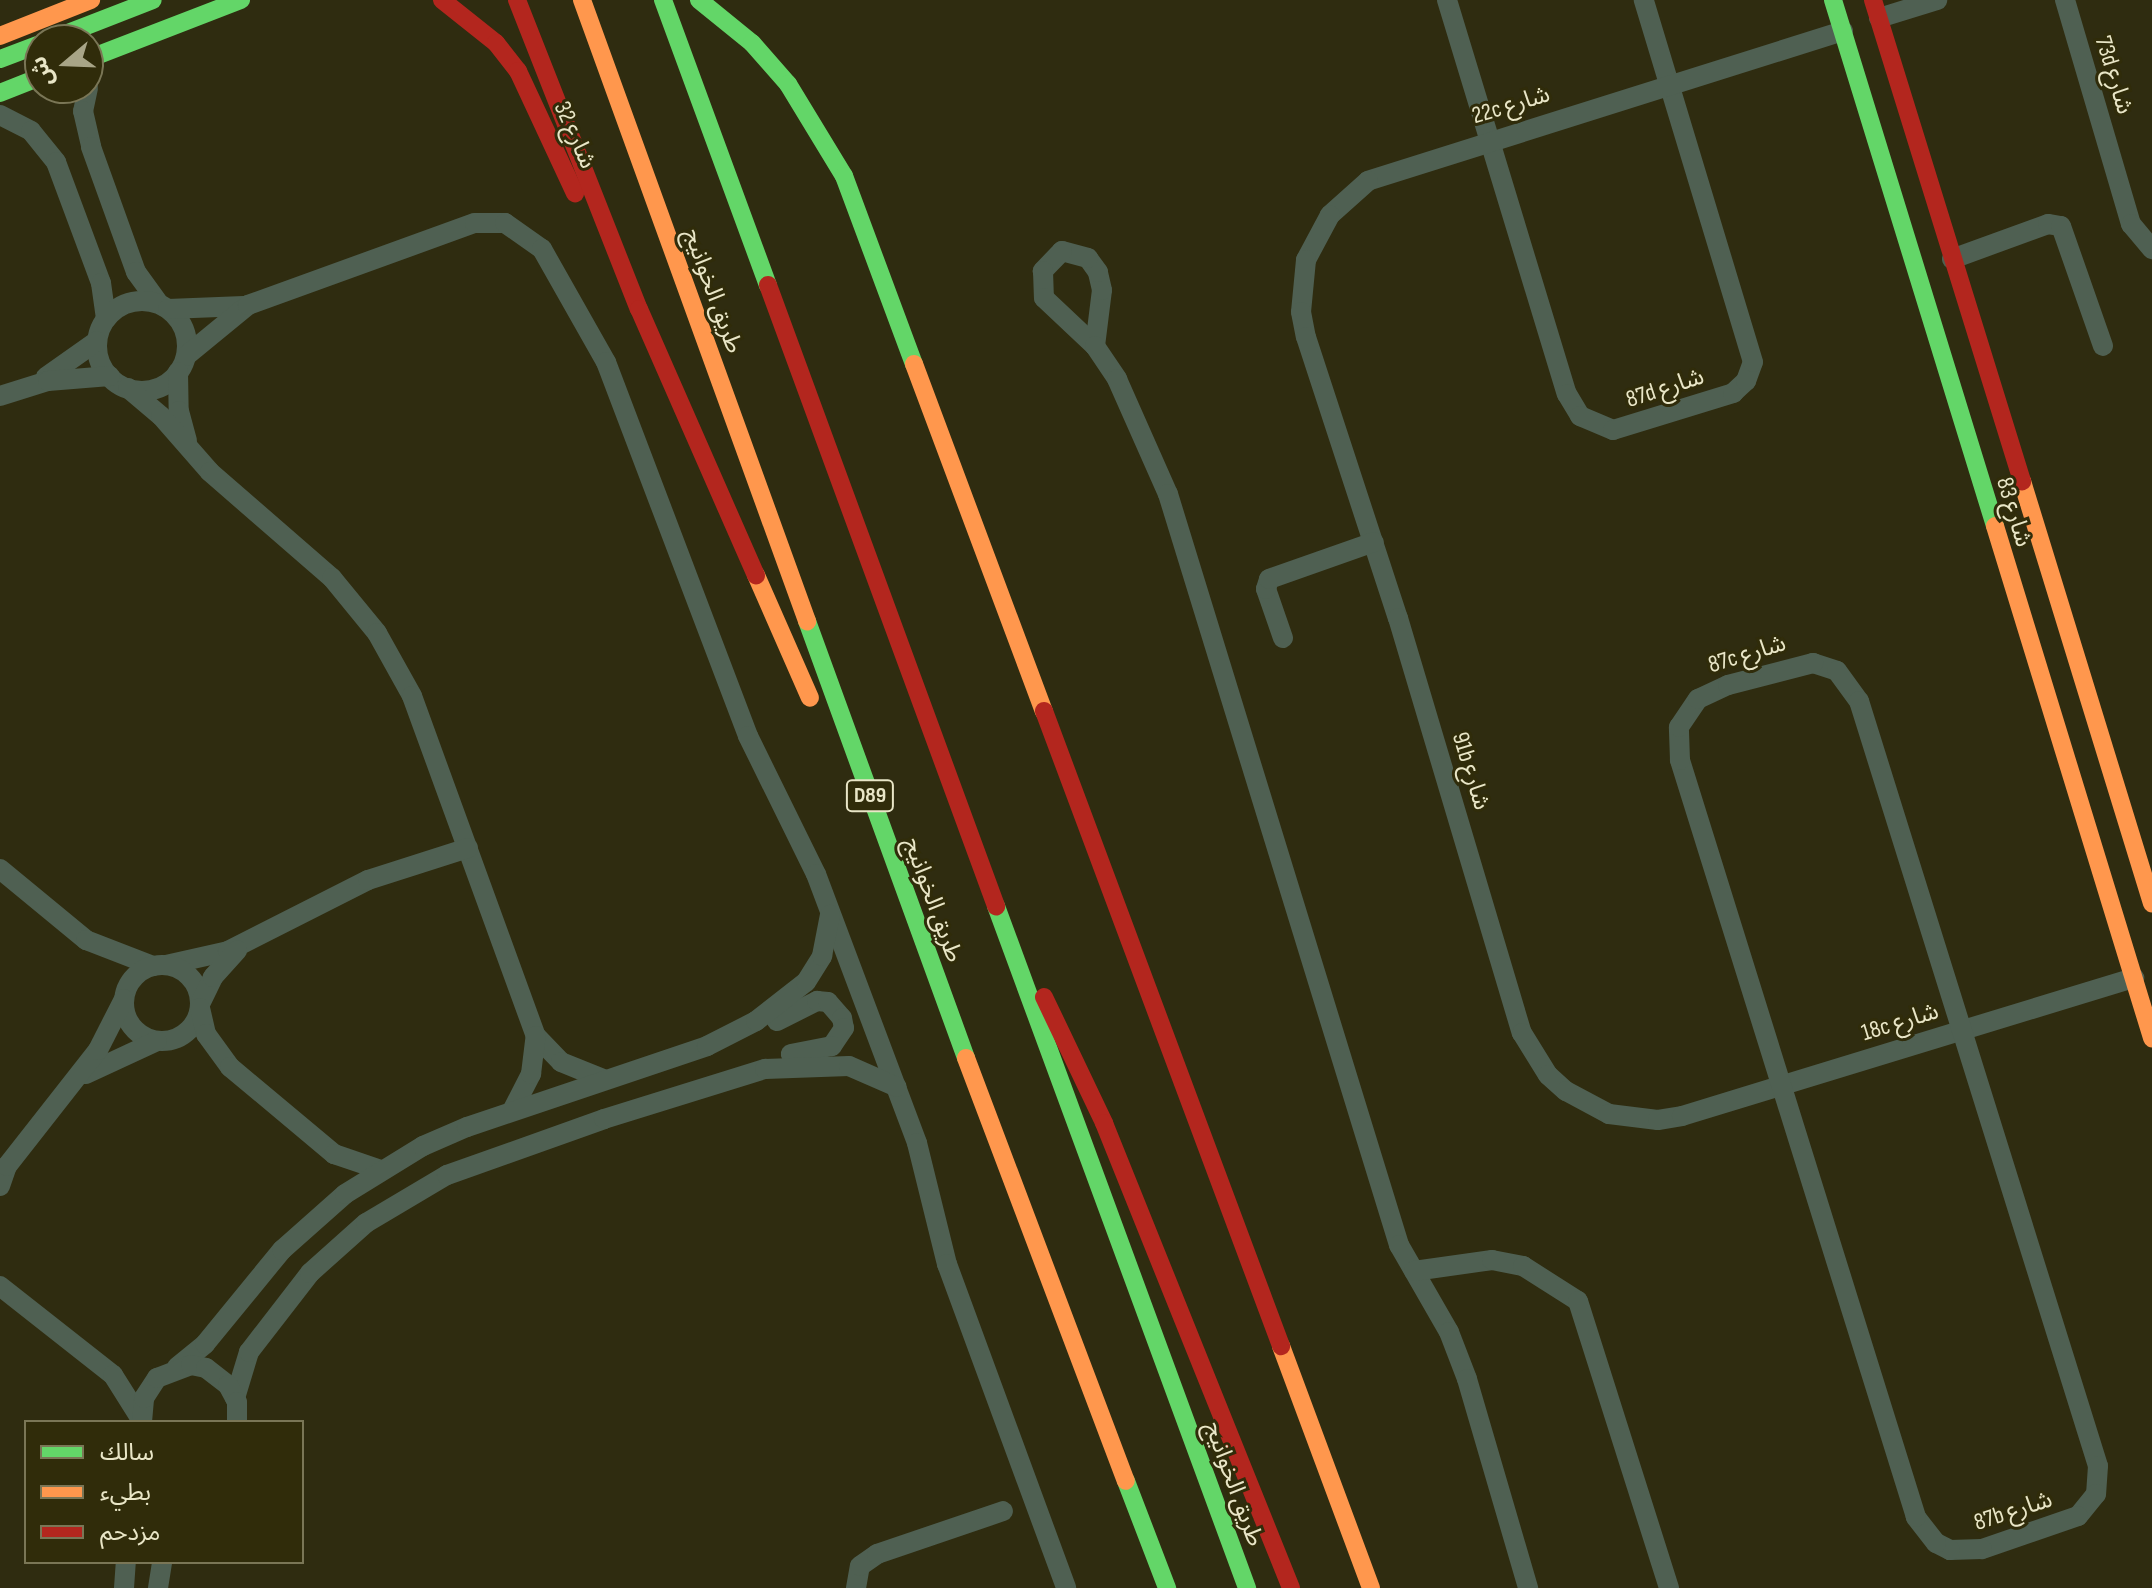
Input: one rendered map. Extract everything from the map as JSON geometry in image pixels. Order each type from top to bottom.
[{"type":"main road","points":[[0,36],[91,0]]},
{"type":"main road","points":[[91,24],[153,0]]},
{"type":"main road","points":[[104,52],[241,0]]},
{"type":"main road","name":"شارع 32","points":[[442,0],[496,43],[518,71],[588,224],[639,309]]},
{"type":"main road","points":[[517,0],[639,309],[937,982]]},
{"type":"main road","name":"طريق الخوانيج","points":[[582,0],[937,982],[1167,1588]]},
{"type":"main road","name":"طريق الخوانيج","points":[[663,0],[1247,1588]]},
{"type":"main road","points":[[699,0],[752,43],[788,84],[819,128],[864,226],[1371,1588]]},
{"type":"main road","name":"شارع 83","points":[[1833,0],[2152,1038]]},
{"type":"main road","name":"شارع 83","points":[[1876,9],[2152,903]]},
{"type":"main road","points":[[0,59],[24,50]]},
{"type":"main road","points":[[0,93],[24,83]]},
{"type":"main road","points":[[1017,956],[1086,1080],[1291,1588]]},
{"type":"main road","points":[[2134,978],[2152,990]]},
{"type":"street","name":"87d شارع","points":[[1447,0],[1571,406],[1601,428],[1637,425],[1733,393],[1746,381],[1753,362],[1644,0]]},
{"type":"street","points":[[1876,9],[1937,0]]},
{"type":"street","name":"73d شارع","points":[[2065,0],[2131,224],[2152,249]]},
{"type":"street","name":"22c شارع","points":[[1306,337],[1301,312],[1306,260],[1330,215],[1368,181],[1490,139],[1843,31]]},
{"type":"street","points":[[104,65],[117,47]]},
{"type":"street","points":[[85,104],[83,111],[91,147],[136,272],[184,330],[179,411],[190,448]]},
{"type":"street","points":[[0,115],[31,131],[56,162],[101,283],[106,319],[97,341],[32,385]]},
{"type":"street","points":[[106,319],[136,301],[164,306],[248,305],[461,227],[505,223],[532,237],[596,340],[748,736],[806,850],[897,1087],[951,1277],[1066,1588]]},
{"type":"street","points":[[1952,259],[2048,224],[2061,226],[2103,346]]},
{"type":"street","points":[[128,388],[150,390],[248,305]]},
{"type":"street","name":"91b شارع","points":[[1306,337],[1374,542],[1522,1033],[1533,1055],[1566,1091],[1609,1114],[1658,1120],[1682,1116]]},
{"type":"street","points":[[97,341],[110,376],[128,388],[332,578],[377,633],[412,696],[536,1036],[561,1062],[603,1079]]},
{"type":"street","points":[[1095,346],[1144,432],[1168,494],[1399,1245],[1449,1332],[1467,1379],[1528,1588]]},
{"type":"street","points":[[0,396],[32,385],[110,376]]},
{"type":"street","points":[[1283,638],[1266,589],[1269,579],[1374,542]]},
{"type":"street","name":"87c شارع","points":[[1784,1085],[1677,744],[1686,711],[1698,699],[1728,685],[1813,663],[1837,671],[1854,689],[1962,1030]]},
{"type":"street","points":[[0,1186],[4,1169],[108,1033],[133,977],[160,965],[243,945],[368,880],[468,848]]},
{"type":"street","points":[[0,869],[86,940],[191,978],[206,1034],[230,1067],[334,1154],[381,1170]]},
{"type":"street","points":[[719,1041],[774,1010],[806,982],[827,941],[830,911]]},
{"type":"street","points":[[75,1080],[157,1041],[180,1037],[200,1006],[213,977],[243,945]]},
{"type":"street","name":"18c شارع","points":[[1682,1116],[2134,978]]},
{"type":"street","points":[[124,999],[136,1031],[157,1041]]},
{"type":"street","points":[[142,1420],[149,1387],[205,1344],[282,1250],[381,1170],[434,1141],[603,1079],[719,1041],[817,1001],[828,1002],[842,1018],[844,1028],[832,1046],[782,1056],[731,1077],[486,1159],[398,1202],[341,1244],[282,1305],[249,1352],[235,1398],[237,1420]]},
{"type":"street","name":"87b شارع","points":[[1784,1085],[1916,1517],[1943,1546],[1982,1549],[2078,1516],[2089,1507],[2099,1480],[1962,1030]]},
{"type":"street","points":[[512,1111],[531,1074],[536,1036]]},
{"type":"street","points":[[731,1077],[835,1064],[863,1070],[897,1087]]},
{"type":"street","points":[[1414,1271],[1455,1261],[1492,1260],[1523,1266],[1578,1301],[1669,1588]]},
{"type":"street","points":[[0,1286],[113,1375],[141,1420]]},
{"type":"street","points":[[177,1367],[206,1368],[228,1385],[235,1398]]},
{"type":"street","points":[[856,1588],[860,1566],[877,1554],[1003,1511]]},
{"type":"street","points":[[124,1588],[126,1564]]},
{"type":"street","points":[[158,1588],[162,1564]]},
{"type":"traffic: fast","points":[[91,24],[153,0]]},
{"type":"traffic: fast","points":[[104,53],[241,0]]},
{"type":"traffic: fast","points":[[663,0],[768,285]]},
{"type":"traffic: fast","points":[[699,0],[752,43],[788,84],[844,176],[914,364]]},
{"type":"traffic: fast","points":[[1833,0],[1995,526]]},
{"type":"traffic: fast","points":[[0,59],[24,50]]},
{"type":"traffic: fast","points":[[0,93],[24,83]]},
{"type":"traffic: fast","points":[[807,621],[966,1058]]},
{"type":"traffic: fast","points":[[996,906],[1247,1588]]},
{"type":"traffic: fast","points":[[1126,1481],[1167,1588]]},
{"type":"traffic: slow","points":[[0,36],[91,0]]},
{"type":"traffic: slow","points":[[582,0],[807,621]]},
{"type":"traffic: slow","points":[[914,364],[1044,711]]},
{"type":"traffic: slow","points":[[2022,481],[2152,903]]},
{"type":"traffic: slow","points":[[1995,526],[2152,1038]]},
{"type":"traffic: slow","points":[[756,575],[810,698]]},
{"type":"traffic: slow","points":[[966,1058],[1126,1481]]},
{"type":"traffic: slow","points":[[1281,1346],[1371,1588]]},
{"type":"traffic: jam","points":[[442,0],[496,43],[518,71],[575,193]]},
{"type":"traffic: jam","points":[[517,0],[639,309],[756,575]]},
{"type":"traffic: jam","points":[[1873,0],[2022,481]]},
{"type":"traffic: jam","points":[[768,285],[996,906]]},
{"type":"traffic: jam","points":[[1044,711],[1281,1346]]},
{"type":"traffic: jam","points":[[1044,997],[1104,1123],[1291,1588]]}]
